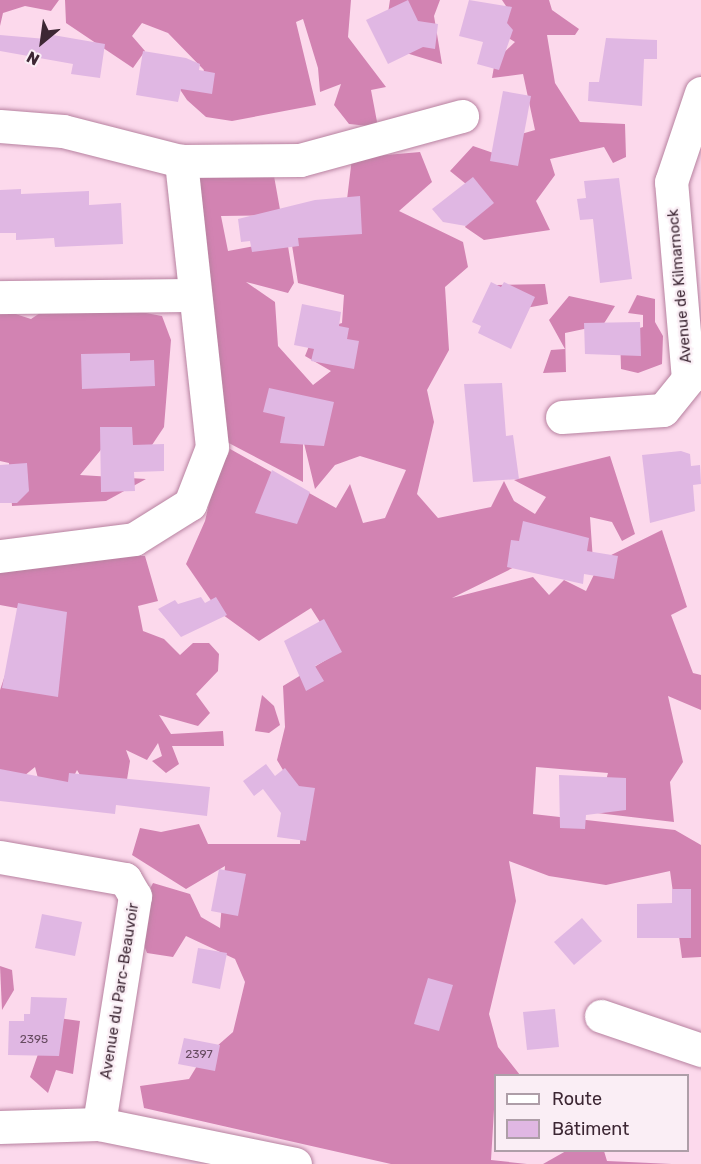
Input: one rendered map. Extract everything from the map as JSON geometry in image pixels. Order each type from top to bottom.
[{"type":"street","name":"Avenue de Kilmarnock","points":[[562,417],[663,410],[688,379],[670,182],[701,93]]},
{"type":"street","points":[[0,126],[63,131],[181,161],[300,160],[462,116]]},
{"type":"street","points":[[0,556],[134,539],[190,504],[212,447],[181,161]]},
{"type":"street","points":[[0,297],[195,295]]},
{"type":"street","name":"Avenue du Parc-Beauvoir","points":[[0,857],[125,879],[135,896],[99,1124]]},
{"type":"street","points":[[601,1016],[701,1050]]},
{"type":"street","points":[[0,1127],[99,1124],[295,1164]]},
{"type":"shaded area","points":[[0,0],[59,0],[51,11],[25,6],[3,13],[0,26]]},
{"type":"shaded area","points":[[65,0],[351,0],[348,37],[386,87],[371,90],[378,127],[349,124],[334,105],[341,84],[320,92],[318,68],[303,19],[296,22],[316,105],[232,121],[206,117],[187,100],[175,82],[198,83],[204,70],[168,33],[142,23],[132,36],[145,51],[133,68],[66,23]]},
{"type":"shaded area","points":[[390,0],[440,0],[434,16],[442,64],[403,52],[387,19]]},
{"type":"shaded area","points":[[502,0],[549,0],[552,10],[579,29],[575,35],[547,35],[555,83],[580,122],[625,124],[626,157],[613,163],[604,147],[550,159],[555,175],[536,201],[550,230],[484,240],[465,227],[476,209],[466,184],[450,171],[473,146],[502,156],[511,137],[535,130],[523,74],[492,78],[495,61],[515,42],[497,31],[508,9]]},
{"type":"shaded area","points":[[420,152],[432,182],[399,211],[463,242],[468,267],[445,287],[449,350],[427,390],[434,422],[417,494],[438,518],[491,507],[504,481],[514,501],[535,514],[546,497],[514,480],[610,456],[635,534],[622,541],[612,522],[590,517],[593,561],[529,560],[452,598],[533,577],[549,595],[564,580],[586,591],[601,560],[662,530],[687,607],[671,615],[693,673],[701,675],[701,710],[668,696],[683,762],[670,782],[674,822],[597,813],[608,773],[536,767],[533,814],[675,830],[701,845],[701,957],[682,958],[670,871],[606,885],[549,876],[509,861],[516,901],[489,1014],[498,1047],[519,1074],[494,1074],[491,1160],[527,1164],[391,1164],[144,1108],[140,1086],[189,1079],[200,1061],[233,1032],[245,982],[235,959],[186,936],[173,957],[147,953],[134,920],[153,883],[190,894],[201,917],[220,928],[225,866],[186,889],[132,855],[140,828],[161,832],[199,824],[208,844],[300,844],[302,802],[277,760],[285,727],[283,686],[339,652],[311,608],[259,641],[219,612],[186,564],[205,521],[223,445],[336,508],[350,484],[363,523],[385,518],[406,470],[360,456],[335,465],[315,489],[303,439],[303,482],[223,440],[193,175],[274,176],[281,215],[221,216],[228,251],[287,240],[294,283],[288,293],[246,282],[275,302],[278,346],[313,385],[331,371],[305,356],[315,331],[342,323],[344,295],[298,283],[291,239],[345,216],[352,158]]},
{"type":"shaded area","points":[[545,284],[548,304],[520,309],[496,285]]},
{"type":"shaded area","points":[[637,295],[655,299],[655,322],[663,336],[662,364],[638,373],[621,369],[620,334],[643,327],[643,315],[628,313]]},
{"type":"shaded area","points":[[569,296],[615,306],[603,325],[565,333],[566,372],[543,373],[551,350],[565,349],[549,320]]},
{"type":"shaded area","points":[[98,304],[162,316],[171,340],[164,427],[146,454],[109,440],[80,475],[146,479],[106,501],[12,506],[9,463],[0,461],[0,309],[31,319],[49,307]]},
{"type":"shaded area","points":[[51,554],[145,556],[158,601],[138,606],[143,631],[164,639],[180,655],[193,643],[209,643],[219,654],[218,671],[196,694],[210,713],[198,726],[159,715],[171,734],[223,731],[224,746],[172,746],[179,764],[166,773],[152,761],[162,756],[158,743],[147,760],[126,750],[130,761],[124,798],[89,790],[77,770],[65,794],[39,782],[35,767],[19,780],[0,780],[0,690],[27,610],[0,605],[0,566]]},
{"type":"shaded area","points":[[262,695],[274,706],[280,725],[269,733],[255,731]]},
{"type":"shaded area","points":[[0,966],[12,970],[14,990],[2,1010]]},
{"type":"shaded area","points":[[51,1017],[80,1021],[73,1074],[56,1070],[48,1093],[30,1077]]},
{"type":"shaded area","points":[[564,1152],[604,1152],[607,1161],[672,1164],[543,1164]]},
{"type":"building","points":[[408,0],[418,21],[438,24],[435,49],[423,47],[388,64],[366,20]]},
{"type":"building","points":[[469,0],[512,7],[507,23],[513,30],[499,70],[477,64],[483,42],[459,36]]},
{"type":"building","points":[[47,34],[105,44],[100,78],[71,74],[73,64],[0,51],[0,35],[46,39]]},
{"type":"building","points":[[606,38],[657,40],[657,59],[644,59],[642,106],[588,101],[589,82],[599,82]]},
{"type":"building","points":[[143,51],[186,58],[200,64],[199,70],[215,73],[212,94],[181,89],[178,102],[136,95]]},
{"type":"building","points":[[503,91],[531,96],[518,166],[490,161]]},
{"type":"building","points":[[473,177],[494,203],[466,226],[443,222],[432,209]]},
{"type":"building","points":[[619,178],[632,279],[600,283],[593,219],[580,220],[577,199],[586,198],[584,181]]},
{"type":"building","points":[[21,189],[21,194],[89,191],[89,205],[121,203],[123,244],[55,247],[54,238],[16,240],[16,233],[0,233],[0,190]]},
{"type":"building","points":[[360,196],[362,234],[298,238],[299,246],[252,252],[250,241],[241,242],[238,219],[315,200]]},
{"type":"building","points":[[491,282],[501,287],[504,282],[535,297],[511,349],[478,333],[481,326],[472,322]]},
{"type":"building","points":[[302,304],[341,312],[339,326],[349,328],[347,339],[359,341],[354,369],[311,361],[314,349],[294,345]]},
{"type":"building","points":[[640,322],[641,356],[585,354],[584,323]]},
{"type":"building","points":[[130,353],[130,361],[154,360],[155,386],[82,389],[81,354]]},
{"type":"building","points":[[502,383],[506,436],[513,435],[519,479],[473,482],[464,384]]},
{"type":"building","points":[[269,388],[334,402],[324,446],[280,443],[285,417],[263,412]]},
{"type":"building","points":[[100,427],[132,427],[133,445],[164,444],[164,471],[134,472],[135,491],[101,492]]},
{"type":"building","points":[[681,451],[690,454],[691,466],[700,465],[701,484],[693,485],[695,511],[650,523],[642,455]]},
{"type":"building","points":[[27,463],[29,491],[17,503],[0,503],[0,465]]},
{"type":"building","points":[[272,470],[310,492],[297,524],[255,513]]},
{"type":"building","points":[[523,521],[589,538],[587,551],[618,556],[614,579],[584,574],[583,584],[507,567],[511,540],[519,541]]},
{"type":"building","points":[[201,597],[205,603],[216,597],[227,615],[181,637],[158,609],[175,600],[178,604]]},
{"type":"building","points":[[18,603],[67,612],[58,697],[2,688]]},
{"type":"building","points":[[324,619],[342,652],[315,666],[324,681],[306,691],[284,641]]},
{"type":"building","points":[[266,764],[275,776],[285,768],[299,786],[315,788],[306,841],[277,837],[281,813],[263,789],[254,796],[243,781]]},
{"type":"building","points":[[0,769],[68,782],[69,773],[210,787],[207,816],[116,805],[115,814],[0,801]]},
{"type":"building","points":[[559,775],[626,778],[626,810],[586,815],[585,829],[560,828]]},
{"type":"building","points":[[219,869],[246,874],[238,916],[211,911]]},
{"type":"building","points":[[672,889],[691,889],[691,938],[637,938],[637,904],[672,903]]},
{"type":"building","points":[[42,914],[82,922],[75,956],[35,948]]},
{"type":"building","points":[[582,918],[602,941],[574,965],[554,942]]},
{"type":"building","points":[[198,948],[227,953],[220,989],[192,983]]},
{"type":"building","points":[[428,978],[453,985],[439,1031],[414,1024]]},
{"type":"building","points":[[31,997],[67,998],[59,1056],[8,1055],[9,1021],[24,1021],[24,1014],[30,1014]]},
{"type":"building","points":[[555,1009],[559,1047],[527,1050],[523,1012]]},
{"type":"building","points":[[184,1038],[220,1045],[215,1071],[178,1064]]}]
